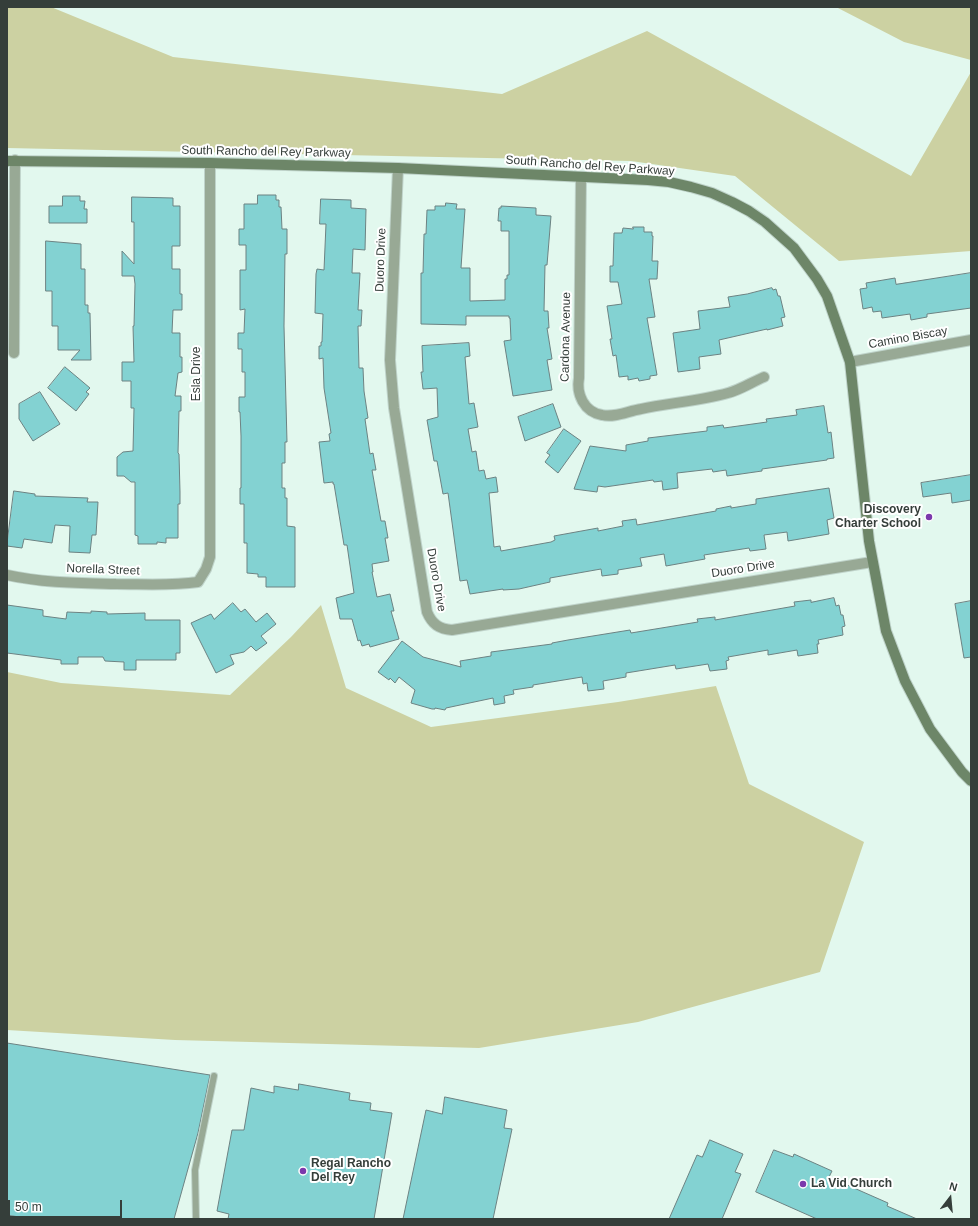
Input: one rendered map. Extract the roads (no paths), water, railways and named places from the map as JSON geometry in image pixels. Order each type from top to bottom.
[{"type":"street","name":"South Rancho del Rey Parkway","points":[[11,160],[398,168],[648,180],[670,182],[712,194],[732,202],[765,222],[794,248],[817,279],[827,296],[850,362],[872,562],[886,631],[905,681],[930,729],[971,782]]},
{"type":"street","points":[[11,160],[14,353]]},
{"type":"street","name":"Esla Drive","points":[[198,582],[206,569],[210,557],[210,163]]},
{"type":"street","name":"Duoro Drive","points":[[398,168],[390,360],[394,408],[428,612],[433,623],[445,630],[452,630],[872,562]]},
{"type":"street","name":"Cardona Avenue","points":[[581,177],[578,386],[579,394],[587,407],[601,415],[617,415],[640,409],[729,393],[764,377]]},
{"type":"street","name":"Camino Biscay","points":[[850,362],[971,340]]},
{"type":"street","name":"Norella Street","points":[[7,575],[26,579],[79,583],[178,585],[198,582]]},
{"type":"lane","points":[[196,1219],[195,1170],[214,1076]]},
{"type":"place","name":"Discovery Charter School","points":[[929,517]]},
{"type":"place","name":"Regal Rancho Del Rey","points":[[303,1171]]},
{"type":"place","name":"La Vid Church","points":[[803,1184]]}]
